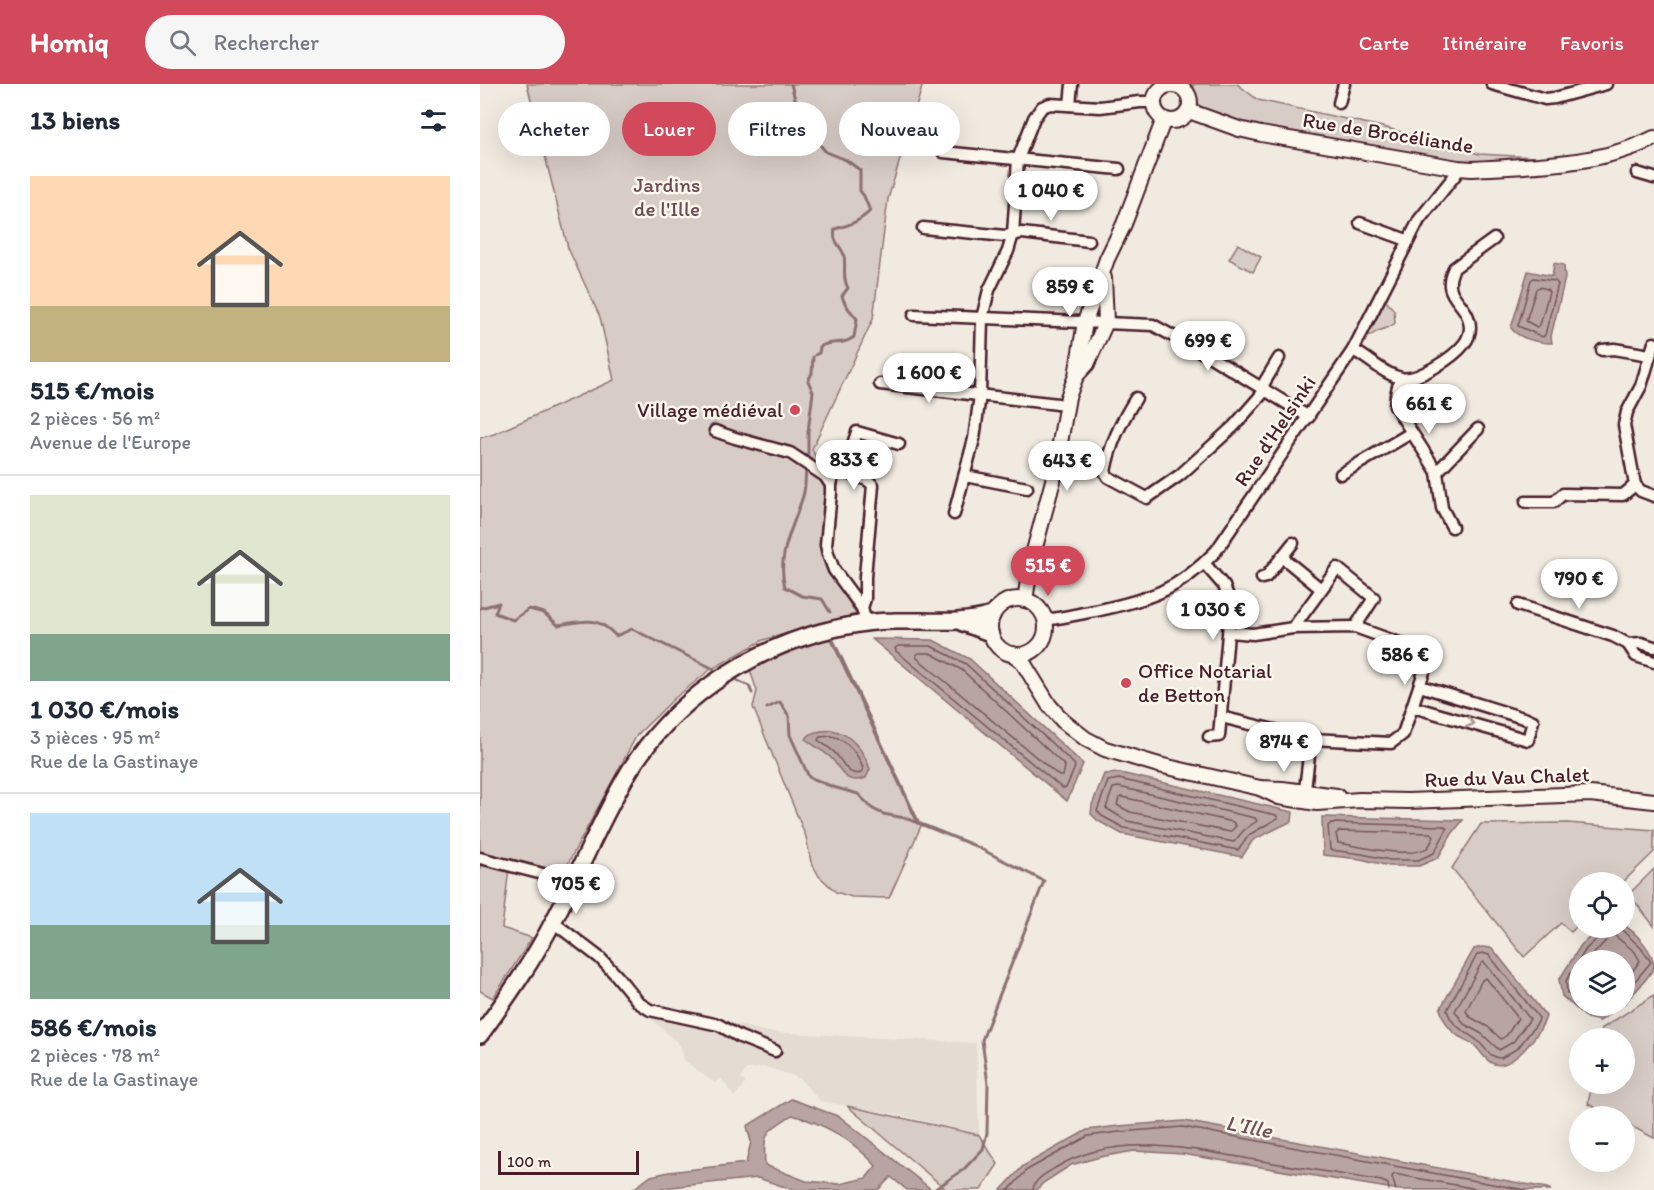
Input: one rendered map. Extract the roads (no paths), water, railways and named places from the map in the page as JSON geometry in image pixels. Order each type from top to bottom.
[{"type":"main road","points":[[480,1035],[523,973],[553,922],[615,796],[631,769],[659,731],[685,705],[744,662],[781,645],[864,615],[890,621],[960,622],[992,615]]},
{"type":"main road","points":[[960,622],[990,633]]},
{"type":"street","points":[[1070,105],[1072,84]]},
{"type":"street","points":[[1339,103],[1344,84]]},
{"type":"street","points":[[1492,84],[1545,99],[1606,84]]},
{"type":"street","points":[[1180,85],[1190,99],[1189,111],[1178,120],[1164,119],[1158,115],[1154,102],[1161,89],[1180,85]]},
{"type":"street","points":[[954,514],[974,439],[980,395],[982,318],[989,290],[1008,251],[1013,234],[1018,159],[1026,134],[1039,110],[1050,104],[1105,107],[1154,102]]},
{"type":"street","name":"Rue de Brocéliande","points":[[1189,111],[1239,129],[1261,134],[1458,168],[1581,160],[1628,149],[1654,138]]},
{"type":"street","points":[[1025,600],[1031,562],[1054,477],[1068,397],[1076,376],[1085,322],[1107,259],[1124,224],[1164,119]]},
{"type":"street","points":[[960,154],[1119,169]]},
{"type":"street","name":"Rue d'Helsinki","points":[[1045,620],[1134,603],[1148,598],[1178,584],[1204,563],[1231,530],[1353,350],[1407,240],[1458,168]]},
{"type":"street","points":[[1637,173],[1654,178]]},
{"type":"street","points":[[1360,223],[1407,240]]},
{"type":"street","points":[[923,228],[1005,236],[1022,233],[1089,241]]},
{"type":"street","points":[[1353,350],[1400,378],[1412,379],[1423,375],[1458,351],[1469,335],[1470,324],[1462,307],[1450,291],[1448,285],[1450,275],[1454,268],[1494,239]]},
{"type":"street","points":[[1076,376],[1087,364],[1106,322],[1104,272]]},
{"type":"street","points":[[914,315],[1153,325],[1309,417]]},
{"type":"street","points":[[1654,343],[1641,386],[1627,412],[1624,425],[1635,485],[1641,491],[1654,496]]},
{"type":"street","points":[[1602,350],[1614,349],[1650,355]]},
{"type":"street","points":[[1136,398],[1117,429],[1108,453],[1105,472],[1108,477],[1147,498],[1180,476],[1234,426],[1262,394],[1264,383],[1279,358]]},
{"type":"street","points":[[1400,378],[1395,406],[1437,472],[1442,508],[1452,527]]},
{"type":"street","points":[[880,384],[1058,404]]},
{"type":"street","points":[[1437,472],[1478,429]]},
{"type":"street","points":[[715,431],[782,449],[825,476],[831,485]]},
{"type":"street","points":[[864,615],[834,570],[828,554],[826,545],[831,485],[833,476],[848,464],[857,432],[899,444]]},
{"type":"street","points":[[1341,474],[1411,433]]},
{"type":"street","points":[[842,471],[873,484],[864,615]]},
{"type":"street","points":[[965,476],[1027,488]]},
{"type":"street","points":[[1526,502],[1554,502],[1563,494],[1623,495],[1635,485]]},
{"type":"street","points":[[1262,578],[1266,577],[1293,543]]},
{"type":"street","points":[[1282,557],[1321,589]]},
{"type":"street","points":[[1204,563],[1220,580],[1228,596],[1230,611],[1219,736],[1209,737]]},
{"type":"street","points":[[1293,628],[1337,568],[1374,598],[1355,627]]},
{"type":"street","points":[[1015,599],[1025,600],[1034,604],[1041,611],[1045,620],[1045,631],[1041,641],[1034,649],[1024,654],[1013,654],[998,647],[990,633],[992,615],[1006,602],[1015,599]]},
{"type":"street","points":[[1518,605],[1612,636],[1628,644],[1636,656],[1654,662]]},
{"type":"street","points":[[1221,717],[1311,739],[1391,743],[1403,734],[1430,654],[1355,627],[1293,628],[1253,634],[1229,632]]},
{"type":"street","points":[[1628,644],[1641,643],[1654,647]]},
{"type":"street","points":[[1034,649],[1031,662],[1035,682]]},
{"type":"street","name":"Rue du Vau Chalet","points":[[1013,654],[1022,661],[1063,722],[1086,739],[1105,749],[1159,765],[1260,788],[1279,797],[1304,797],[1317,803],[1590,794],[1654,801]]},
{"type":"street","points":[[1413,707],[1528,740],[1533,721],[1420,686]]},
{"type":"street","points":[[1304,797],[1311,739]]},
{"type":"street","points":[[480,858],[574,882]]},
{"type":"street","points":[[553,922],[600,958],[639,1003],[650,1010],[720,1025],[740,1037],[775,1051]]},
{"type":"water","points":[[1554,263],[1564,265],[1565,278],[1551,336],[1552,343],[1530,340],[1511,328],[1528,271],[1552,276]]},
{"type":"water","points":[[872,639],[933,640],[970,659],[1083,764],[1067,801]]},
{"type":"water","points":[[832,730],[851,739],[860,750],[870,769],[866,778],[852,780],[848,778],[829,756],[806,739],[814,732]]},
{"type":"water","points":[[1120,773],[1293,812],[1292,821],[1253,840],[1242,857],[1122,834],[1098,821],[1091,814],[1092,805],[1104,774]]},
{"type":"water","points":[[1322,817],[1463,820],[1438,858],[1419,866],[1389,866],[1361,859],[1323,855]]},
{"type":"water","points":[[1635,934],[1651,955],[1654,966],[1635,992],[1635,950],[1578,950],[1589,938],[1635,938]]},
{"type":"water","points":[[1492,948],[1546,1016],[1539,1031],[1526,1048],[1518,1056],[1502,1064],[1491,1063],[1474,1045],[1455,1034],[1440,1009],[1474,949]]},
{"type":"water","points":[[1569,964],[1569,1002],[1562,996],[1559,980]]},
{"type":"water","points":[[1585,1016],[1607,1016],[1600,1021]]},
{"type":"water","points":[[791,1099],[840,1117],[932,1190],[907,1190],[891,1177],[876,1190],[794,1190],[758,1178],[657,1190],[632,1190],[651,1176],[746,1163],[751,1142],[747,1126]],"holes":[[[792,1115],[838,1134],[858,1148],[876,1166],[866,1178],[840,1184],[806,1181],[765,1165],[766,1139],[771,1130]]]},
{"type":"water","points":[[1184,1121],[1551,1190],[1400,1190],[1182,1154],[1134,1151],[1071,1165],[1043,1183],[1037,1190],[1001,1190],[1023,1166],[1087,1130]]},
{"type":"waterway","points":[[791,84],[796,103],[812,115],[819,128],[817,141],[826,152],[846,160],[860,170],[860,191],[870,211],[854,223],[835,229],[834,234],[844,255],[848,288],[842,296],[846,306],[857,319],[854,337],[845,342],[828,343],[820,347],[819,353],[815,355]]},
{"type":"waterway","points":[[808,461],[808,432],[813,392],[808,381],[812,373],[813,357]]},
{"type":"waterway","points":[[806,467],[804,493],[784,552],[783,575],[785,587],[802,596],[822,599],[830,612]]},
{"type":"waterway","points":[[480,608],[499,603],[495,613],[513,620],[529,609],[544,613],[558,625],[583,621],[596,622],[616,636],[632,629],[714,669]]},
{"type":"waterway","points":[[831,638],[918,823],[973,845],[1044,881],[982,1040],[988,1084],[987,1133],[983,1149],[964,1169],[934,1190]]},
{"type":"waterway","points":[[732,678],[749,686],[752,693]]},
{"type":"waterway","points":[[767,708],[780,702],[789,716],[790,735],[809,777],[858,794],[873,809],[883,814],[918,823]]},
{"type":"place","name":"Village médiéval","points":[[795,410]]},
{"type":"place","name":"Office Notarial de Betton","points":[[1126,683]]},
{"type":"park label","name":"Jardins de l'Ille","points":[[667,197]]},
{"type":"water label","name":"L'Ille","points":[[1249,1126]]}]
